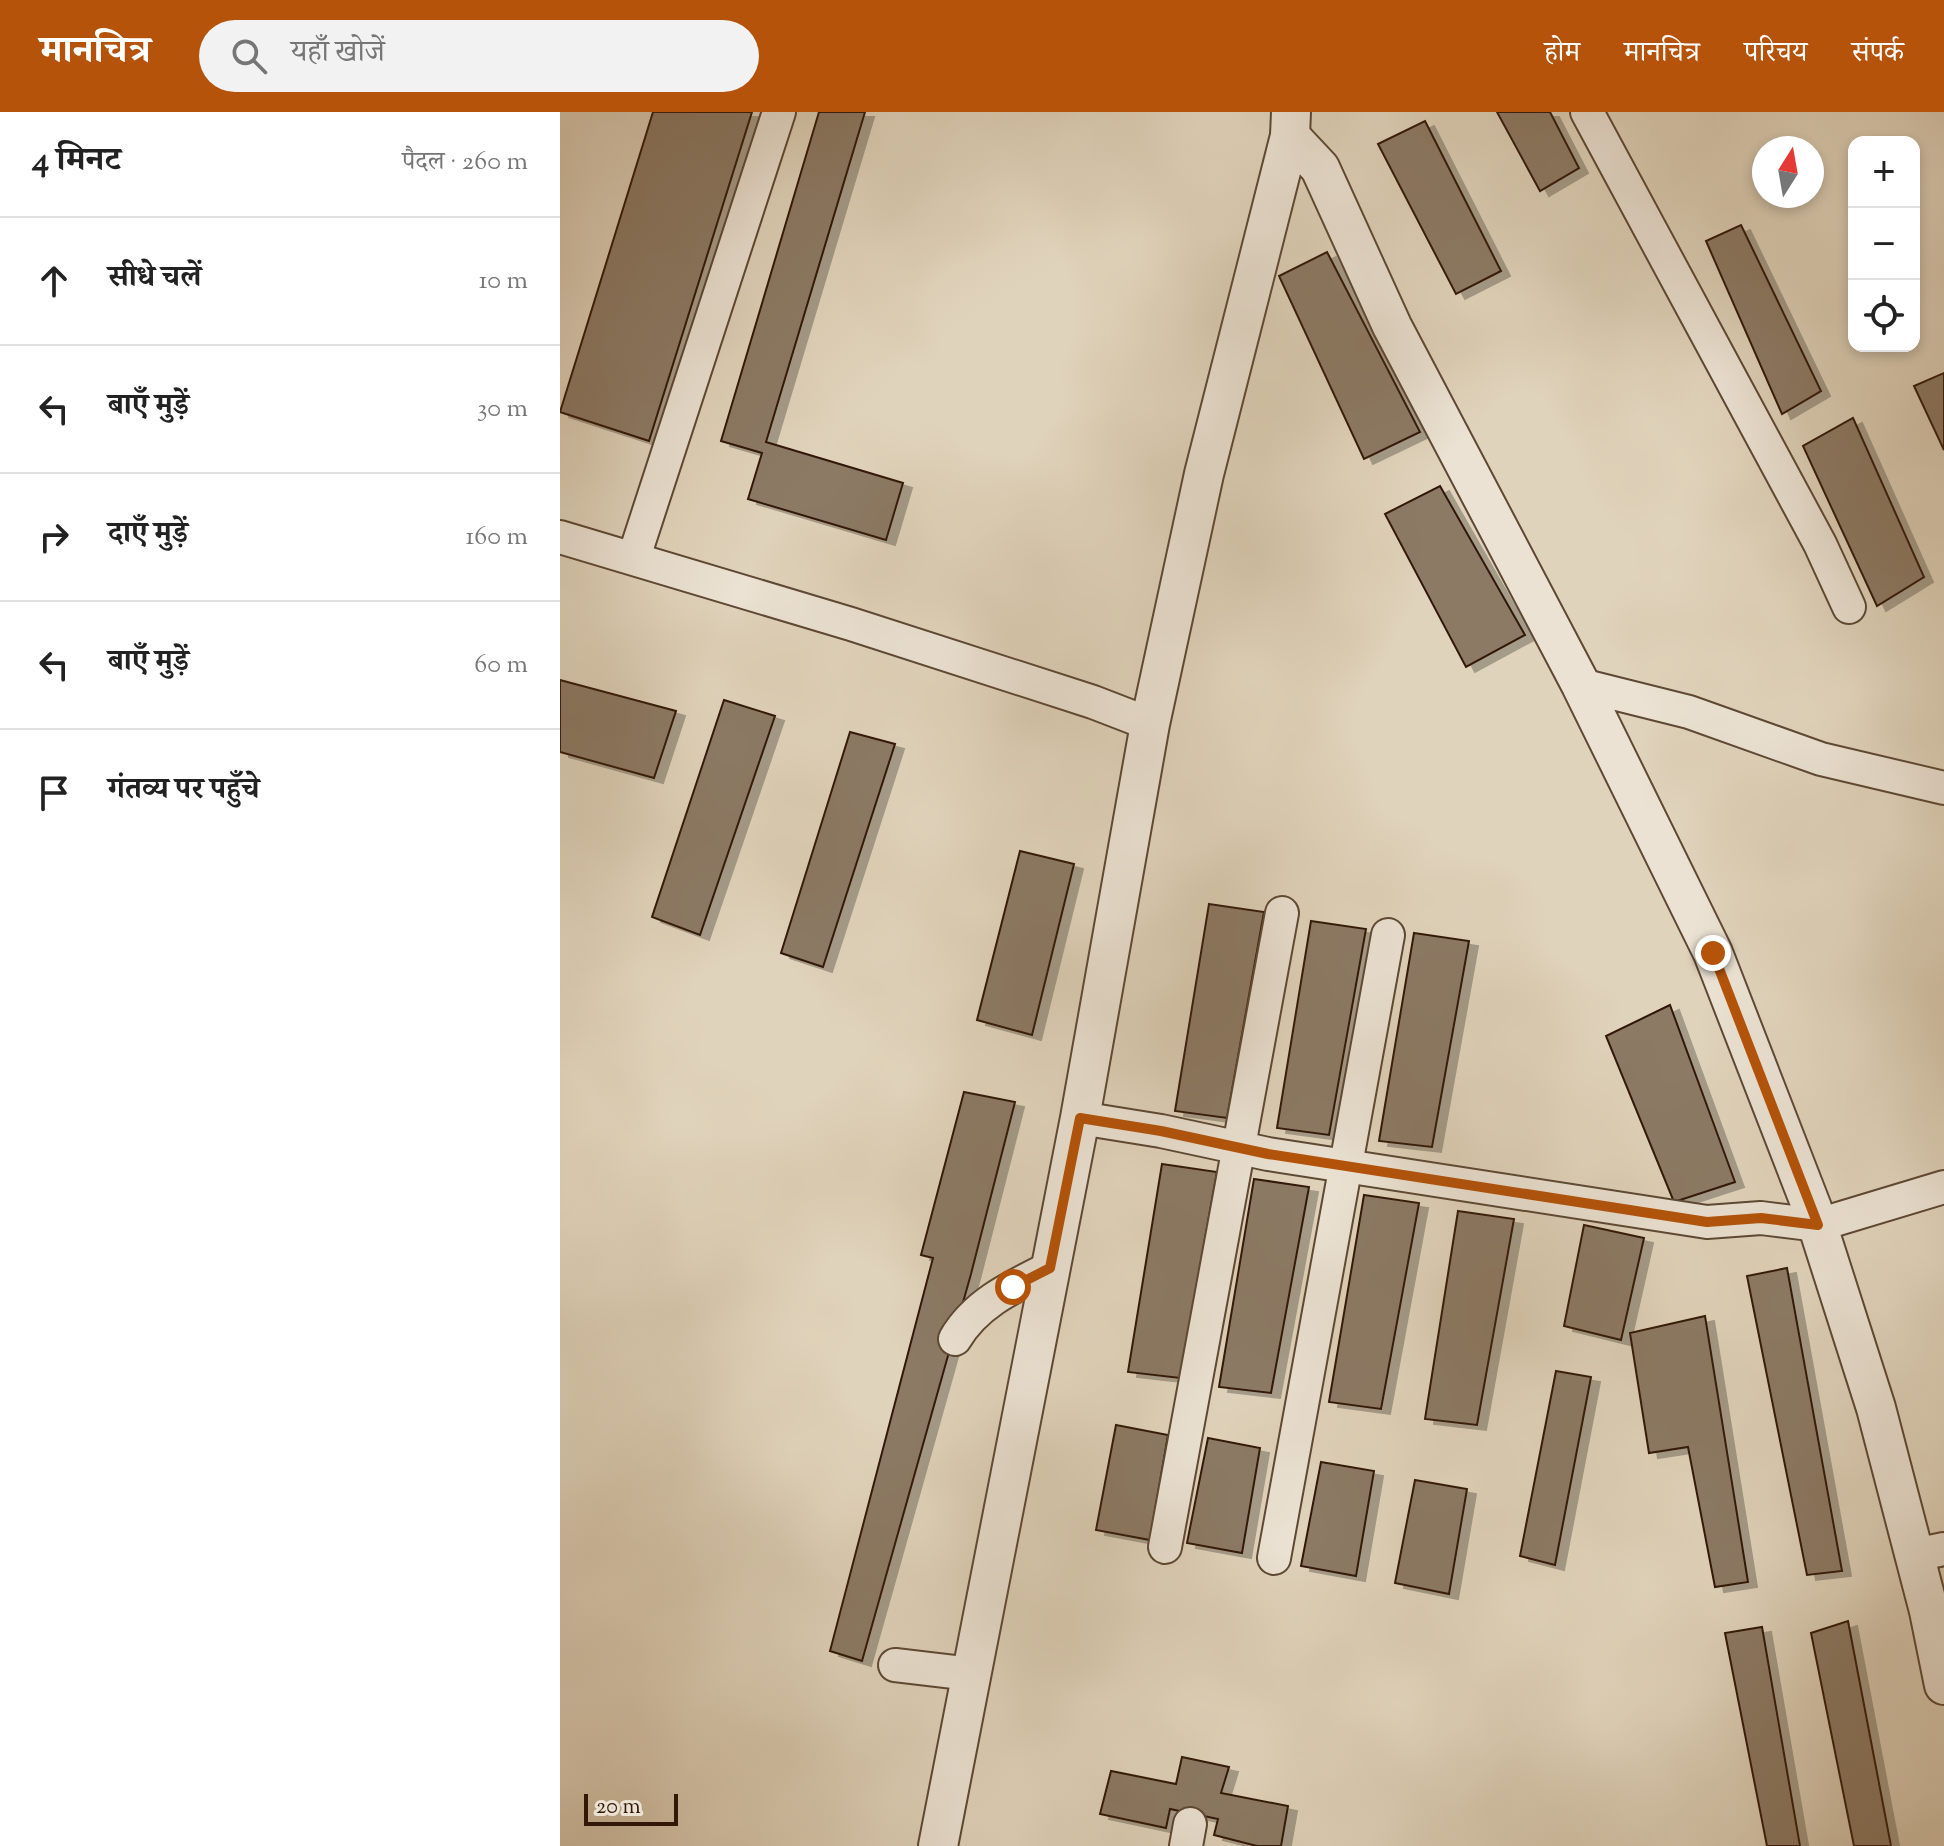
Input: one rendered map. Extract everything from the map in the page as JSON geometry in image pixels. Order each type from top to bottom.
[{"type":"street","points":[[634,557],[779,112]]},
{"type":"street","points":[[1587,112],[1812,531],[1849,607]]},
{"type":"street","points":[[1290,124],[1320,168],[1392,326],[1581,685],[1713,953],[1818,1225],[1876,1408],[1929,1552],[1944,1685]]},
{"type":"street","points":[[938,1846],[1080,1118],[1150,724],[1204,474],[1290,124]]},
{"type":"street","points":[[560,537],[634,557],[1093,702],[1150,724]]},
{"type":"street","points":[[1581,685],[1689,712],[1821,759],[1944,788]]},
{"type":"street","points":[[1165,1547],[1282,913]]},
{"type":"street","points":[[1274,1558],[1388,935]]},
{"type":"street","points":[[1080,1118],[1346,1166],[1707,1222],[1761,1218],[1818,1225],[1944,1187]]},
{"type":"street","points":[[955,1339],[967,1318],[1013,1287],[1050,1268]]},
{"type":"street","points":[[895,1665],[971,1674]]},
{"type":"building","points":[[653,112],[752,112],[649,441],[560,412]]},
{"type":"building","points":[[819,112],[865,112],[766,442],[903,483],[886,540],[748,499],[762,453],[721,441]]},
{"type":"building","points":[[1497,112],[1550,112],[1579,168],[1540,191]]},
{"type":"building","points":[[1425,121],[1501,271],[1456,294],[1378,144]]},
{"type":"building","points":[[1741,225],[1821,391],[1782,414],[1706,241]]},
{"type":"building","points":[[1327,252],[1420,432],[1364,459],[1279,276]]},
{"type":"building","points":[[1944,373],[1944,450],[1914,386]]},
{"type":"building","points":[[1853,418],[1924,577],[1877,606],[1803,446]]},
{"type":"building","points":[[1440,486],[1525,635],[1466,667],[1385,514]]},
{"type":"building","points":[[560,680],[676,711],[654,778],[560,752]]},
{"type":"building","points":[[724,700],[775,716],[700,935],[652,917]]},
{"type":"building","points":[[850,732],[895,744],[823,967],[781,953]]},
{"type":"building","points":[[1020,851],[1074,864],[1032,1035],[977,1020]]},
{"type":"building","points":[[1209,904],[1264,912],[1227,1118],[1175,1111]]},
{"type":"building","points":[[1311,921],[1366,929],[1329,1135],[1277,1128]]},
{"type":"building","points":[[1414,933],[1469,941],[1432,1147],[1379,1141]]},
{"type":"building","points":[[1670,1005],[1735,1182],[1674,1202],[1606,1036]]},
{"type":"building","points":[[964,1092],[1015,1102],[971,1274],[862,1661],[830,1651],[933,1258],[921,1255]]},
{"type":"building","points":[[1162,1164],[1217,1172],[1180,1378],[1128,1372]]},
{"type":"building","points":[[1254,1179],[1309,1187],[1271,1393],[1219,1387]]},
{"type":"building","points":[[1364,1195],[1419,1203],[1381,1409],[1329,1402]]},
{"type":"building","points":[[1458,1211],[1514,1219],[1477,1425],[1425,1419]]},
{"type":"building","points":[[1584,1225],[1644,1238],[1621,1340],[1564,1326]]},
{"type":"building","points":[[1787,1268],[1842,1571],[1807,1575],[1747,1276]]},
{"type":"building","points":[[1705,1316],[1748,1582],[1715,1587],[1688,1447],[1649,1453],[1630,1333]]},
{"type":"building","points":[[1556,1371],[1591,1377],[1555,1565],[1520,1556]]},
{"type":"building","points":[[1116,1425],[1168,1435],[1150,1540],[1096,1530]]},
{"type":"building","points":[[1208,1438],[1260,1448],[1242,1553],[1187,1543]]},
{"type":"building","points":[[1321,1462],[1374,1471],[1356,1576],[1301,1566]]},
{"type":"building","points":[[1415,1480],[1467,1489],[1449,1594],[1395,1583]]},
{"type":"building","points":[[1848,1621],[1891,1846],[1854,1846],[1811,1633]]},
{"type":"building","points":[[1762,1627],[1800,1846],[1767,1846],[1725,1633]]},
{"type":"building","points":[[1182,1757],[1229,1767],[1221,1793],[1288,1806],[1281,1846],[1257,1846],[1214,1835],[1218,1819],[1170,1809],[1166,1828],[1100,1814],[1111,1771],[1176,1784]]},
{"type":"route","points":[[1013,1287],[1050,1268],[1080,1118],[1161,1131],[1268,1154],[1707,1222],[1761,1218],[1818,1225],[1713,953]]}]
